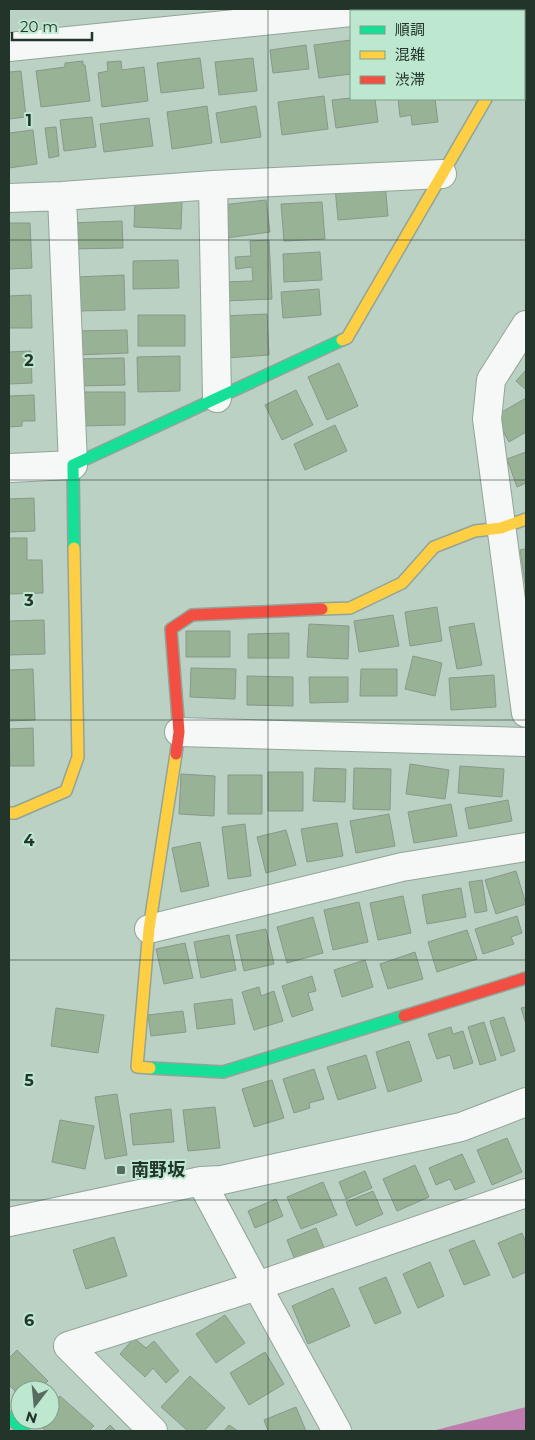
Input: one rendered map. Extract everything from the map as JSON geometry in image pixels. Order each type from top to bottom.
[{"type":"street","points":[[9,47],[350,12]]},
{"type":"street","points":[[9,468],[73,465],[347,338],[485,100]]},
{"type":"street","points":[[9,198],[213,185],[442,174]]},
{"type":"street","points":[[213,185],[217,398]]},
{"type":"street","points":[[9,813],[15,813],[66,790],[78,757],[73,465],[62,196]]},
{"type":"street","points":[[526,325],[491,380],[487,419],[526,713]]},
{"type":"street","points":[[526,519],[501,528],[475,531],[434,547],[402,583],[350,608],[192,614],[171,629],[179,732],[149,929],[137,1067],[223,1072],[526,978]]},
{"type":"street","points":[[179,732],[526,742]]},
{"type":"street","points":[[149,929],[402,867],[526,847]]},
{"type":"street","points":[[9,1222],[201,1181],[222,1180],[461,1127],[526,1102]]},
{"type":"street","points":[[201,1181],[337,1431]]},
{"type":"street","points":[[152,1431],[68,1346],[257,1286],[526,1193]]},
{"type":"street","points":[[9,1417],[24,1431]]},
{"type":"shaded area","points":[[526,1407],[526,1431],[436,1430]]},
{"type":"building","points":[[350,40],[350,74],[319,78],[314,45]]},
{"type":"building","points":[[306,45],[309,69],[273,73],[270,50]]},
{"type":"building","points":[[200,58],[204,88],[161,93],[157,63]]},
{"type":"building","points":[[253,58],[257,91],[219,95],[215,62]]},
{"type":"building","points":[[83,61],[90,101],[41,107],[36,71],[65,67],[65,63]]},
{"type":"building","points":[[121,61],[122,70],[144,67],[148,101],[102,107],[98,73],[108,71],[107,62]]},
{"type":"building","points":[[21,71],[26,117],[9,119],[9,72]]},
{"type":"building","points":[[324,96],[328,129],[282,135],[278,102]]},
{"type":"building","points":[[350,98],[350,100],[375,100],[378,122],[336,128],[332,100]]},
{"type":"building","points":[[398,100],[435,100],[438,122],[412,125],[411,115],[400,117]]},
{"type":"building","points":[[207,106],[212,143],[172,149],[167,112]]},
{"type":"building","points":[[256,106],[261,137],[221,143],[216,113]]},
{"type":"building","points":[[92,117],[96,147],[64,151],[60,120]]},
{"type":"building","points":[[149,118],[153,146],[104,152],[100,124]]},
{"type":"building","points":[[56,127],[59,156],[49,158],[45,128]]},
{"type":"building","points":[[33,130],[37,164],[9,168],[9,133]]},
{"type":"building","points":[[385,183],[388,216],[338,220],[335,187]]},
{"type":"building","points":[[135,199],[182,201],[181,229],[134,227]]},
{"type":"building","points":[[266,200],[270,232],[226,238],[222,205]]},
{"type":"building","points":[[322,202],[325,239],[284,241],[281,204]]},
{"type":"building","points":[[122,221],[123,248],[69,249],[69,223]]},
{"type":"building","points":[[9,223],[30,223],[32,268],[9,269]]},
{"type":"building","points":[[269,240],[272,299],[225,301],[224,282],[253,281],[252,267],[236,269],[235,257],[251,256],[250,241]]},
{"type":"building","points":[[320,252],[322,280],[284,282],[283,254]]},
{"type":"building","points":[[178,260],[179,288],[133,289],[133,261]]},
{"type":"building","points":[[124,275],[125,310],[78,311],[76,277]]},
{"type":"building","points":[[319,289],[321,315],[283,318],[281,292]]},
{"type":"building","points":[[31,295],[32,328],[9,328],[9,296]]},
{"type":"building","points":[[267,314],[269,355],[226,358],[223,316]]},
{"type":"building","points":[[138,315],[185,315],[185,346],[138,346]]},
{"type":"building","points":[[127,330],[128,353],[76,355],[76,331]]},
{"type":"building","points":[[31,351],[32,383],[9,384],[9,352]]},
{"type":"building","points":[[180,356],[180,391],[138,392],[137,357]]},
{"type":"building","points":[[124,358],[125,385],[78,386],[78,359]]},
{"type":"building","points":[[339,363],[358,406],[327,420],[308,377]]},
{"type":"building","points":[[526,370],[526,390],[516,381]]},
{"type":"building","points":[[296,390],[313,425],[282,440],[265,405]]},
{"type":"building","points":[[78,392],[125,392],[125,425],[79,426]]},
{"type":"building","points":[[34,395],[35,421],[22,421],[22,426],[9,427],[9,396]]},
{"type":"building","points":[[526,398],[526,432],[509,442],[495,416]]},
{"type":"building","points":[[335,425],[347,451],[305,470],[294,444]]},
{"type":"building","points":[[526,452],[526,483],[517,487],[507,459]]},
{"type":"building","points":[[34,498],[35,531],[9,532],[9,499]]},
{"type":"building","points":[[9,538],[27,538],[27,560],[42,560],[43,593],[9,594]]},
{"type":"building","points":[[526,549],[526,589],[520,550]]},
{"type":"building","points":[[437,607],[442,641],[410,646],[405,612]]},
{"type":"building","points":[[393,615],[399,646],[359,652],[354,621]]},
{"type":"building","points":[[44,620],[45,654],[9,655],[9,621]]},
{"type":"building","points":[[474,623],[482,665],[457,669],[449,627]]},
{"type":"building","points":[[309,624],[349,626],[348,659],[307,657]]},
{"type":"building","points":[[186,631],[230,631],[230,657],[186,657]]},
{"type":"building","points":[[289,633],[289,658],[248,658],[248,634]]},
{"type":"building","points":[[413,656],[442,663],[435,696],[405,689]]},
{"type":"building","points":[[191,668],[236,669],[235,699],[190,697]]},
{"type":"building","points":[[33,669],[35,720],[9,721],[9,670]]},
{"type":"building","points":[[361,669],[397,669],[397,696],[360,696]]},
{"type":"building","points":[[494,675],[496,707],[451,710],[449,678]]},
{"type":"building","points":[[247,676],[293,677],[293,706],[247,705]]},
{"type":"building","points":[[309,677],[348,677],[348,702],[310,703]]},
{"type":"building","points":[[33,728],[34,766],[10,766],[9,729]]},
{"type":"building","points":[[410,764],[449,770],[445,799],[406,794]]},
{"type":"building","points":[[460,766],[504,769],[502,797],[458,793]]},
{"type":"building","points":[[315,768],[346,769],[345,802],[313,801]]},
{"type":"building","points":[[354,768],[391,769],[390,810],[353,809]]},
{"type":"building","points":[[268,772],[303,772],[303,811],[268,811]]},
{"type":"building","points":[[181,774],[215,776],[214,816],[179,814]]},
{"type":"building","points":[[228,775],[262,775],[262,814],[228,814]]},
{"type":"building","points":[[508,800],[512,821],[469,829],[465,808]]},
{"type":"building","points":[[451,804],[457,836],[414,843],[408,812]]},
{"type":"building","points":[[389,814],[395,846],[356,853],[350,821]]},
{"type":"building","points":[[337,823],[343,856],[307,862],[301,829]]},
{"type":"building","points":[[245,824],[251,876],[228,879],[222,827]]},
{"type":"building","points":[[286,830],[296,865],[266,873],[257,837]]},
{"type":"building","points":[[200,842],[209,886],[181,892],[172,848]]},
{"type":"building","points":[[516,871],[526,904],[496,914],[485,880]]},
{"type":"building","points":[[482,880],[487,911],[475,913],[469,882]]},
{"type":"building","points":[[461,888],[466,917],[427,924],[422,895]]},
{"type":"building","points":[[403,896],[411,933],[378,940],[370,903]]},
{"type":"building","points":[[359,902],[368,942],[333,950],[324,910]]},
{"type":"building","points":[[517,916],[522,933],[511,937],[514,944],[483,954],[475,929]]},
{"type":"building","points":[[313,917],[323,953],[287,963],[277,927]]},
{"type":"building","points":[[266,929],[274,964],[244,971],[236,935]]},
{"type":"building","points":[[467,930],[477,959],[437,972],[428,942]]},
{"type":"building","points":[[229,935],[236,970],[201,978],[194,942]]},
{"type":"building","points":[[185,943],[193,978],[164,984],[156,949]]},
{"type":"building","points":[[415,952],[423,979],[388,989],[380,964]]},
{"type":"building","points":[[365,960],[373,987],[342,997],[334,970]]},
{"type":"building","points":[[312,976],[316,991],[308,993],[313,1010],[292,1017],[282,986]]},
{"type":"building","points":[[259,987],[261,996],[274,991],[283,1021],[254,1030],[242,992]]},
{"type":"building","points":[[232,999],[235,1024],[197,1029],[194,1004]]},
{"type":"building","points":[[526,1007],[526,1024],[521,1008]]},
{"type":"building","points":[[56,1008],[104,1015],[98,1053],[51,1046]]},
{"type":"building","points":[[183,1011],[186,1032],[151,1036],[148,1015]]},
{"type":"building","points":[[504,1017],[515,1051],[501,1056],[490,1021]]},
{"type":"building","points":[[484,1022],[496,1060],[480,1065],[468,1027]]},
{"type":"building","points":[[451,1027],[453,1034],[463,1031],[473,1063],[454,1069],[450,1055],[437,1059],[428,1034]]},
{"type":"building","points":[[409,1041],[422,1081],[388,1092],[376,1052]]},
{"type":"building","points":[[366,1055],[376,1088],[338,1100],[327,1067]]},
{"type":"building","points":[[314,1069],[324,1099],[309,1103],[310,1108],[294,1113],[283,1079]]},
{"type":"building","points":[[272,1080],[284,1118],[254,1127],[242,1089]]},
{"type":"building","points":[[117,1094],[127,1155],[105,1159],[95,1097]]},
{"type":"building","points":[[215,1107],[220,1148],[188,1151],[183,1110]]},
{"type":"building","points":[[171,1109],[174,1142],[133,1145],[130,1114]]},
{"type":"building","points":[[60,1120],[94,1126],[85,1169],[52,1162]]},
{"type":"building","points":[[507,1138],[522,1172],[492,1185],[477,1150]]},
{"type":"building","points":[[462,1154],[475,1182],[455,1190],[450,1179],[436,1185],[429,1168]]},
{"type":"building","points":[[415,1165],[429,1197],[397,1211],[383,1179]]},
{"type":"building","points":[[365,1171],[372,1188],[346,1199],[339,1182]]},
{"type":"building","points":[[323,1182],[337,1215],[301,1229],[287,1197]]},
{"type":"building","points":[[373,1191],[383,1214],[356,1226],[346,1202]]},
{"type":"building","points":[[276,1199],[283,1216],[255,1228],[248,1211]]},
{"type":"building","points":[[316,1228],[326,1252],[297,1265],[287,1240]]},
{"type":"building","points":[[522,1233],[526,1243],[526,1272],[513,1278],[498,1243]]},
{"type":"building","points":[[114,1237],[127,1276],[86,1289],[73,1250]]},
{"type":"building","points":[[474,1240],[490,1275],[464,1285],[449,1250]]},
{"type":"building","points":[[430,1262],[444,1296],[418,1308],[403,1274]]},
{"type":"building","points":[[386,1277],[401,1313],[375,1324],[359,1288]]},
{"type":"building","points":[[333,1288],[350,1326],[308,1344],[292,1306]]},
{"type":"building","points":[[225,1315],[245,1343],[216,1363],[196,1334]]},
{"type":"building","points":[[134,1338],[146,1348],[154,1341],[179,1371],[166,1383],[153,1368],[145,1377],[120,1354]]},
{"type":"building","points":[[17,1350],[47,1380],[10,1380],[10,1386],[9,1358]]},
{"type":"building","points":[[265,1352],[284,1384],[249,1405],[230,1373]]},
{"type":"building","points":[[190,1376],[225,1408],[204,1431],[188,1431],[161,1407]]},
{"type":"building","points":[[60,1396],[94,1426],[89,1431],[46,1431],[60,1430]]},
{"type":"building","points":[[296,1407],[306,1431],[268,1431],[264,1420]]},
{"type":"building","points":[[110,1425],[116,1431],[104,1431]]},
{"type":"building","points":[[229,1425],[238,1431],[224,1431]]},
{"type":"traffic: fast","points":[[74,548],[73,465],[342,340]]},
{"type":"traffic: fast","points":[[150,1068],[223,1072],[404,1016]]},
{"type":"traffic: fast","points":[[9,1417],[24,1431]]},
{"type":"traffic: slow","points":[[342,340],[347,338],[485,100]]},
{"type":"traffic: slow","points":[[322,609],[350,608],[402,583],[434,547],[475,531],[501,528],[526,519]]},
{"type":"traffic: slow","points":[[9,813],[15,813],[66,791],[78,757],[74,548]]},
{"type":"traffic: slow","points":[[150,1068],[137,1067],[149,929],[176,754]]},
{"type":"traffic: jam","points":[[176,754],[179,732],[171,629],[192,615],[322,609]]},
{"type":"traffic: jam","points":[[404,1016],[526,978]]},
{"type":"place","name":"南野坂","points":[[121,1170]]}]
